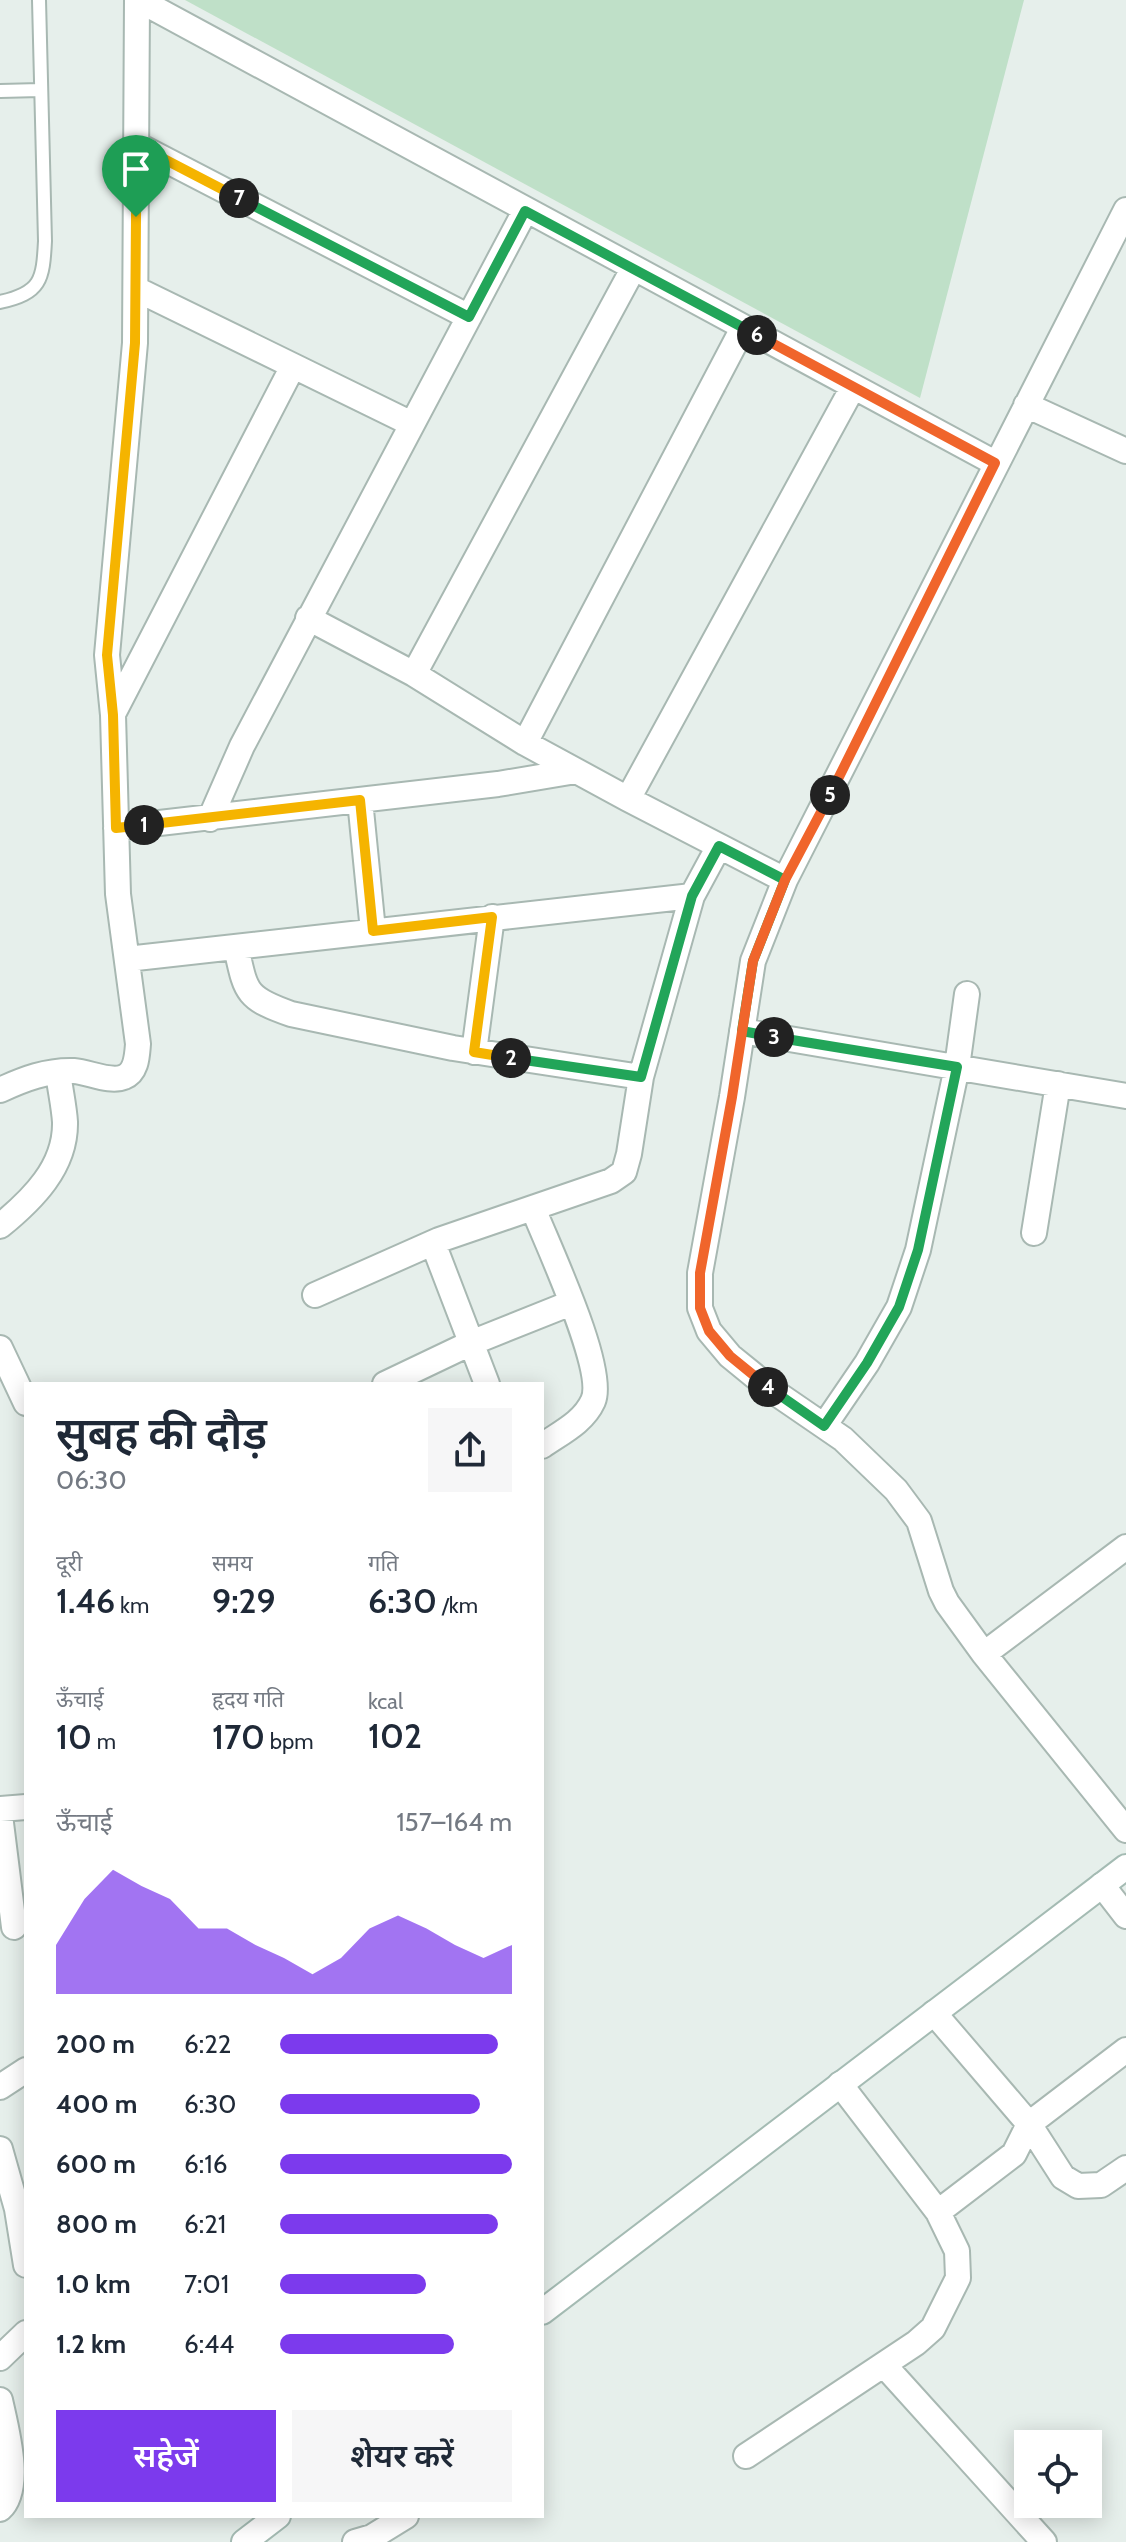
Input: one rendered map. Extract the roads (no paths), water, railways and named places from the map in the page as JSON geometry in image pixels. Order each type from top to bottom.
[{"type":"street","points":[[0,1090],[35,1074],[74,1071],[114,1079],[125,1077],[135,1067],[138,1044],[118,894],[113,715],[107,655],[135,343],[138,0],[995,463]]},
{"type":"street","points":[[137,145],[469,317]]},
{"type":"street","points":[[1126,210],[785,880],[753,961],[700,1273],[700,1308],[709,1331],[730,1356],[773,1391],[843,1439],[896,1490],[919,1521],[947,1603],[984,1654],[1126,1830]]},
{"type":"street","points":[[210,819],[242,746],[308,618],[525,211]]},
{"type":"street","points":[[414,674],[633,269]]},
{"type":"street","points":[[136,289],[412,424]]},
{"type":"street","points":[[525,743],[743,328]]},
{"type":"street","points":[[113,715],[293,366]]},
{"type":"street","points":[[628,799],[853,387]]},
{"type":"street","points":[[1026,405],[1126,451]]},
{"type":"street","points":[[308,618],[414,674],[525,743],[785,880]]},
{"type":"street","points":[[116,828],[498,784],[576,771]]},
{"type":"street","points":[[360,800],[373,931]]},
{"type":"street","points":[[315,1295],[433,1243],[611,1181],[624,1172],[641,1077],[692,896],[719,846]]},
{"type":"street","points":[[127,959],[692,896]]},
{"type":"street","points":[[474,1052],[492,917]]},
{"type":"street","points":[[236,947],[245,986],[252,995],[275,1008],[315,1020],[474,1052],[641,1077]]},
{"type":"street","points":[[824,1426],[867,1363],[899,1307],[918,1250],[957,1067],[967,994]]},
{"type":"street","points":[[742,1031],[1126,1096]]},
{"type":"street","points":[[0,1226],[48,1180],[61,1153],[65,1124],[58,1072]]},
{"type":"street","points":[[1034,1233],[1058,1084]]},
{"type":"street","points":[[533,1208],[590,1355],[596,1385],[594,1399],[588,1409],[571,1427],[544,1445]]},
{"type":"street","points":[[433,1243],[486,1382]]},
{"type":"street","points":[[389,1382],[471,1343],[571,1303]]},
{"type":"street","points":[[0,1348],[24,1399]]},
{"type":"street","points":[[984,1654],[1126,1547]]},
{"type":"street","points":[[14,1927],[0,1812],[24,1807]]},
{"type":"street","points":[[544,2310],[1126,1867]]},
{"type":"street","points":[[1102,1885],[1126,1916]]},
{"type":"street","points":[[934,2013],[1029,2124],[1063,2177],[1078,2186],[1101,2185],[1126,2168]]},
{"type":"street","points":[[938,2212],[1014,2154],[1029,2124],[1126,2050]]},
{"type":"street","points":[[0,2087],[24,2071]]},
{"type":"street","points":[[746,2456],[916,2343],[933,2328],[958,2278],[957,2251],[938,2212],[840,2084]]},
{"type":"street","points":[[0,2149],[17,2209],[24,2253]]},
{"type":"street","points":[[0,2358],[24,2335]]},
{"type":"street","points":[[884,2365],[1044,2542]]},
{"type":"street","points":[[0,2400],[12,2468],[11,2490],[0,2509]]},
{"type":"street","points":[[247,2541],[276,2518]]},
{"type":"street","points":[[355,2542],[372,2537],[403,2518]]},
{"type":"lane","points":[[0,302],[34,290],[43,273],[45,241],[39,0]]},
{"type":"lane","points":[[0,91],[40,90]]}]
